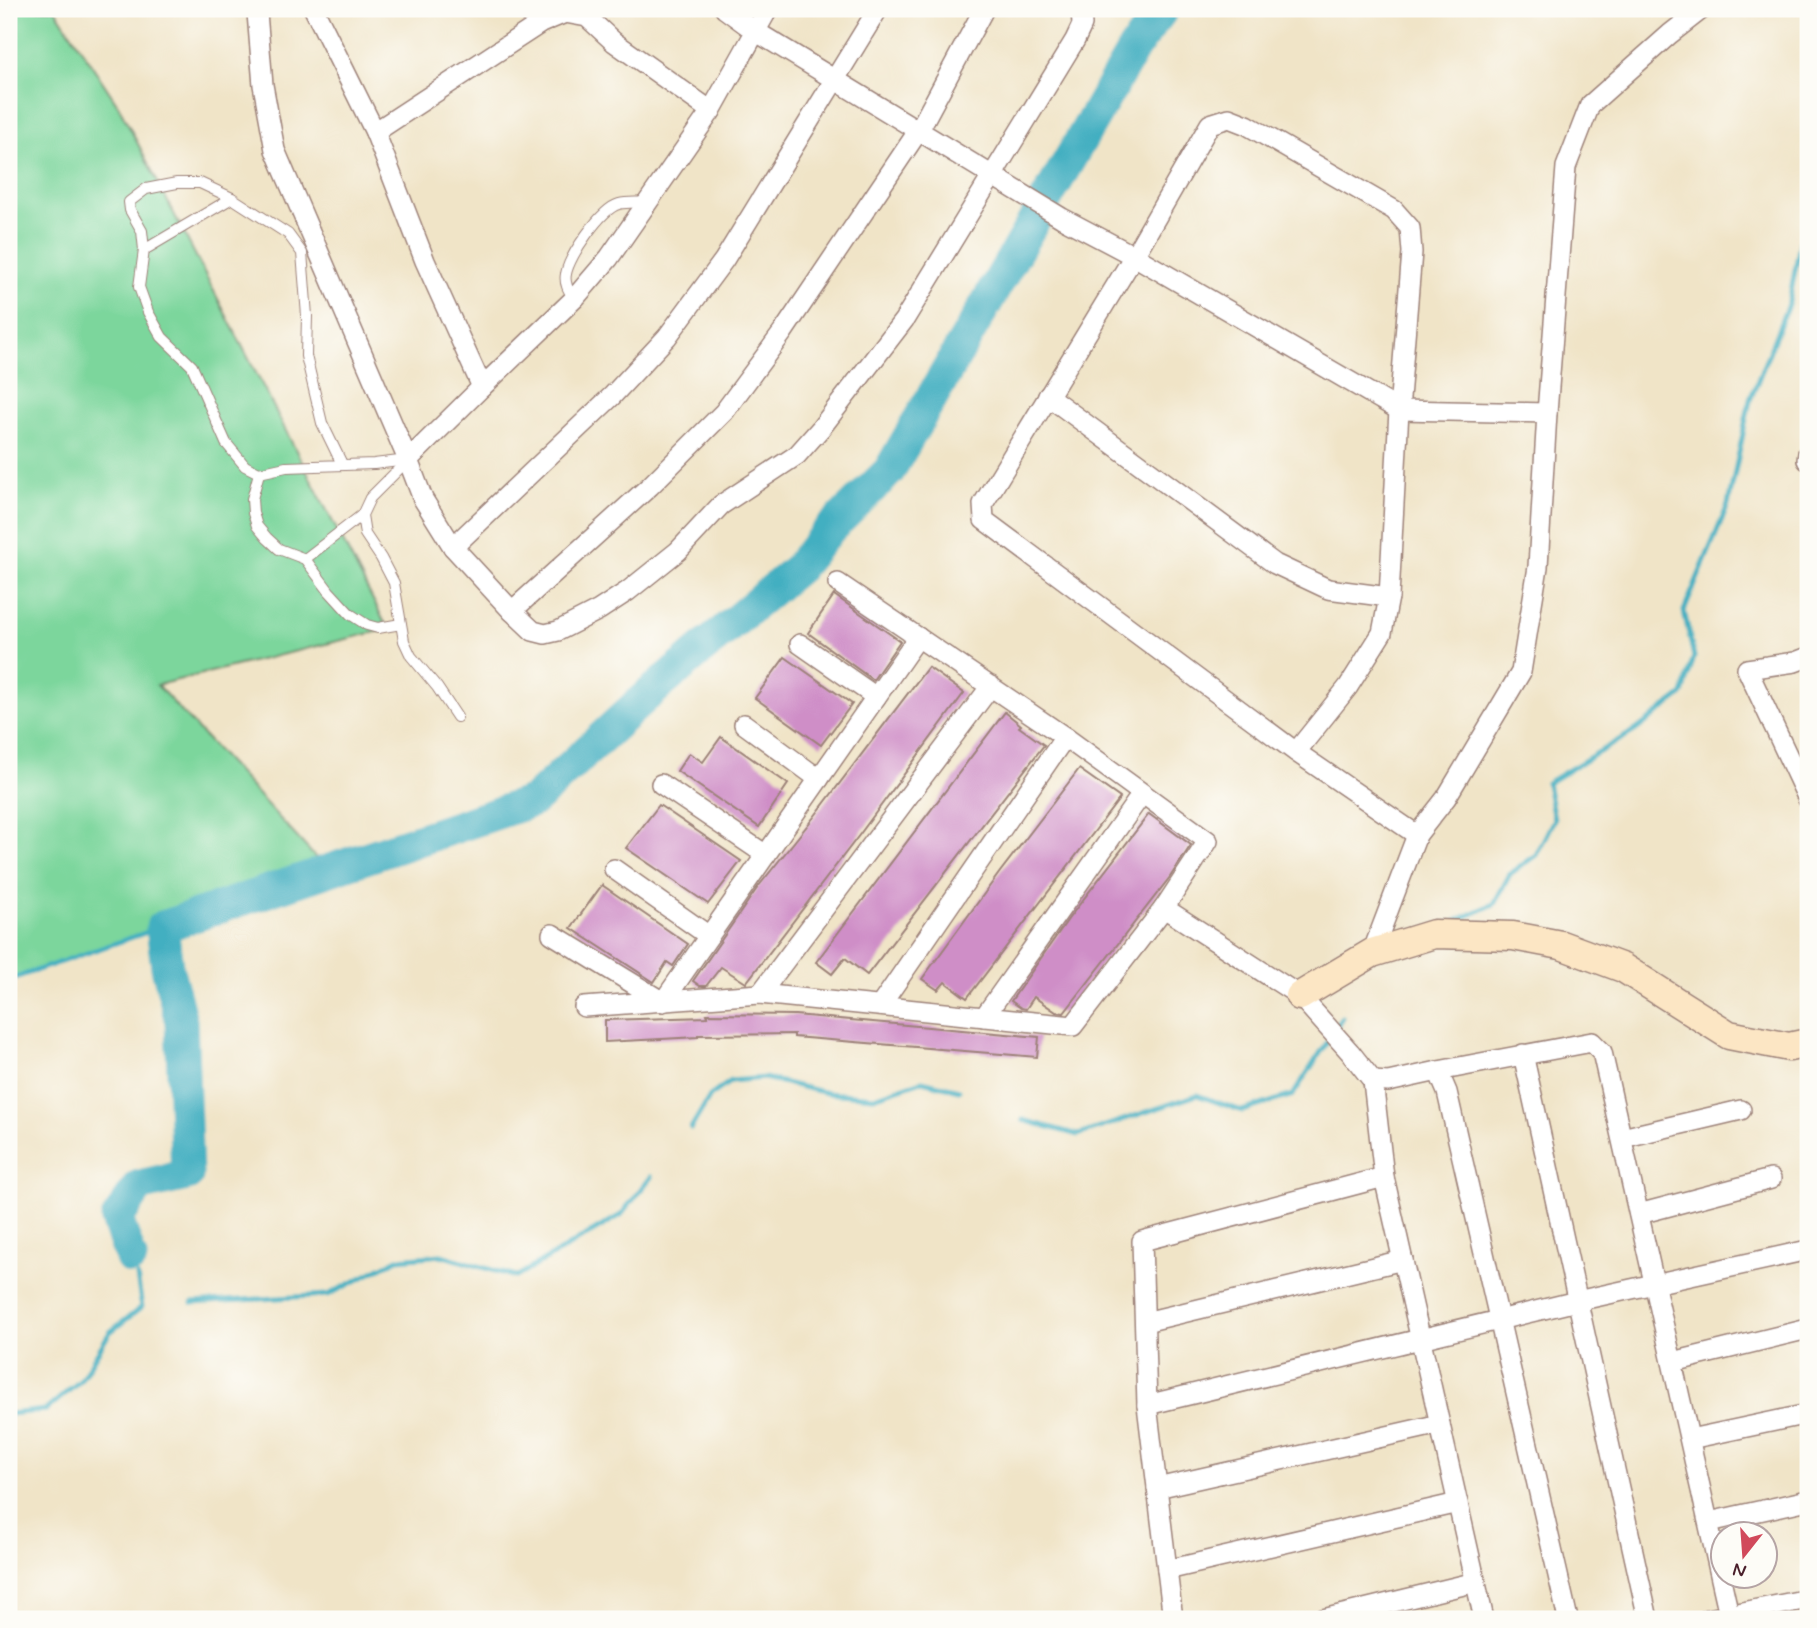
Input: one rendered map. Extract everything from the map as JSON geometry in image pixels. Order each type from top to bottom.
[{"type":"main road","points":[[1300,996],[1372,953],[1434,934],[1513,936],[1561,945],[1623,968],[1729,1035],[1789,1047],[1808,1043]]},
{"type":"street","points":[[262,9],[257,13],[263,85],[275,150],[423,499],[453,547],[533,631],[545,634],[579,622],[628,592],[668,559],[721,505],[797,455],[904,320],[1075,40],[1082,25],[1081,9]]},
{"type":"street","points":[[314,9],[375,132],[425,261],[481,387]]},
{"type":"street","points":[[725,9],[755,31],[1062,218],[1134,256],[1399,410],[1547,413]]},
{"type":"street","points":[[408,460],[574,299],[610,258],[711,111],[768,9]]},
{"type":"street","points":[[453,547],[612,396],[667,337],[724,260],[878,9]]},
{"type":"street","points":[[512,611],[650,486],[724,412],[783,332],[919,131],[984,9]]},
{"type":"street","points":[[1372,953],[1417,835],[1446,798],[1521,671],[1538,567],[1566,167],[1590,105],[1702,9]]},
{"type":"street","points":[[375,132],[541,23],[565,13],[587,17],[614,41],[711,111]]},
{"type":"street","points":[[1296,752],[1348,687],[1382,633],[1389,597],[1399,410],[1412,252],[1410,228],[1394,210],[1247,125],[1230,118],[1210,124],[1134,256],[983,504],[984,520],[1296,752],[1417,835]]},
{"type":"street","points":[[1048,396],[1275,564],[1328,589],[1389,597]]},
{"type":"street","points":[[584,1007],[760,994],[1073,1026],[1164,908],[1208,841],[1065,737],[838,583]]},
{"type":"street","points":[[663,1002],[918,637]]},
{"type":"street","points":[[800,644],[876,697]]},
{"type":"street","points":[[1808,657],[1795,662],[1747,669],[1808,799]]},
{"type":"street","points":[[760,994],[991,687]]},
{"type":"street","points":[[744,724],[819,779]]},
{"type":"street","points":[[880,1006],[1065,737]]},
{"type":"street","points":[[661,784],[766,855]]},
{"type":"street","points":[[984,1017],[1142,794]]},
{"type":"street","points":[[614,869],[709,936]]},
{"type":"street","points":[[1164,908],[1300,996],[1373,1081],[1384,1177],[1484,1619]]},
{"type":"street","points":[[552,934],[663,1002]]},
{"type":"street","points":[[1373,1081],[1388,1082],[1591,1042],[1602,1052],[1709,1520]]},
{"type":"street","points":[[1523,1054],[1648,1619]]},
{"type":"street","points":[[1438,1071],[1447,1092],[1568,1619]]},
{"type":"street","points":[[1622,1138],[1741,1110]]},
{"type":"street","points":[[1173,1619],[1147,1405],[1142,1241],[1384,1177]]},
{"type":"street","points":[[1639,1214],[1771,1179]]},
{"type":"street","points":[[1147,1405],[1577,1301],[1808,1250]]},
{"type":"street","points":[[1144,1322],[1403,1260]]},
{"type":"street","points":[[1673,1362],[1808,1329]]},
{"type":"street","points":[[1690,1439],[1808,1414]]},
{"type":"street","points":[[1157,1488],[1440,1424]]},
{"type":"street","points":[[1718,1520],[1808,1500]]},
{"type":"street","points":[[1167,1570],[1458,1503]]},
{"type":"street","points":[[1323,1619],[1476,1582]]},
{"type":"street","points":[[1724,1590],[1730,1617]]},
{"type":"street","points":[[1708,1619],[1730,1617],[1808,1599]]},
{"type":"lane","points":[[342,464],[322,423],[306,356],[307,316],[302,253],[288,234],[232,198],[200,183],[177,183],[146,189],[134,196],[130,202],[130,210],[142,231],[144,250],[139,287],[148,312],[162,337],[192,366],[226,443],[245,466],[258,473],[286,467],[374,464],[408,460]]},
{"type":"lane","points":[[144,250],[232,198]]},
{"type":"lane","points":[[574,299],[566,285],[565,275],[585,238],[606,212],[618,204],[647,202]]},
{"type":"lane","points":[[305,559],[362,515],[370,498],[408,460]]},
{"type":"lane","points":[[258,473],[252,499],[257,526],[279,549],[305,559],[350,614],[367,625],[378,628],[401,624]]},
{"type":"lane","points":[[362,515],[366,534],[394,583],[404,641],[411,656],[457,717]]},
{"type":"green space","points":[[9,9],[55,9],[118,105],[388,629],[157,685],[328,871],[9,980]]},
{"type":"building","points":[[834,595],[900,641],[873,680],[808,633]]},
{"type":"building","points":[[785,657],[852,704],[821,745],[755,698]]},
{"type":"building","points":[[928,667],[964,693],[860,834],[746,983],[721,967],[706,986],[700,986],[693,981],[758,887]]},
{"type":"building","points":[[1005,712],[1021,725],[1019,727],[1044,745],[867,975],[845,958],[832,974],[816,962]]},
{"type":"building","points":[[721,737],[788,784],[759,827],[677,771],[689,753],[703,762]]},
{"type":"building","points":[[1079,769],[1120,798],[967,998],[945,982],[938,990],[922,979],[1000,872]]},
{"type":"building","points":[[659,805],[741,861],[708,904],[626,848]]},
{"type":"building","points":[[1149,814],[1191,845],[1170,877],[1064,1013],[1056,1012],[1034,997],[1026,1009],[1021,1008],[1011,1001],[1069,918]]},
{"type":"building","points":[[602,885],[688,944],[673,966],[667,962],[654,982],[571,928]]},
{"type":"building","points":[[707,1014],[795,1015],[1039,1037],[1037,1057],[794,1037],[794,1034],[698,1035],[605,1042],[605,1020],[708,1017]]},
{"type":"waterway","points":[[131,1258],[117,1219],[139,1186],[187,1175],[181,1021],[167,967],[162,927],[533,801],[643,699],[798,568],[829,530],[889,471],[1134,48],[1163,9]]},
{"type":"waterway","points":[[1451,923],[1494,904],[1510,874],[1536,855],[1554,819],[1547,783],[1636,730],[1683,694],[1694,657],[1684,611],[1728,505],[1750,400],[1789,302],[1800,244],[1808,220]]},
{"type":"waterway","points":[[9,980],[162,927]]},
{"type":"waterway","points":[[1335,1029],[1342,1017]]},
{"type":"waterway","points":[[1023,1120],[1078,1135],[1197,1095],[1242,1111],[1293,1095],[1330,1038]]},
{"type":"waterway","points":[[691,1128],[710,1096],[731,1081],[764,1078],[827,1093],[874,1097],[922,1081],[959,1090]]},
{"type":"waterway","points":[[192,1303],[328,1295],[398,1259],[441,1255],[516,1277],[621,1215],[651,1177]]},
{"type":"waterway","points":[[9,1414],[46,1410],[80,1381],[110,1332],[142,1307],[137,1276]]}]
